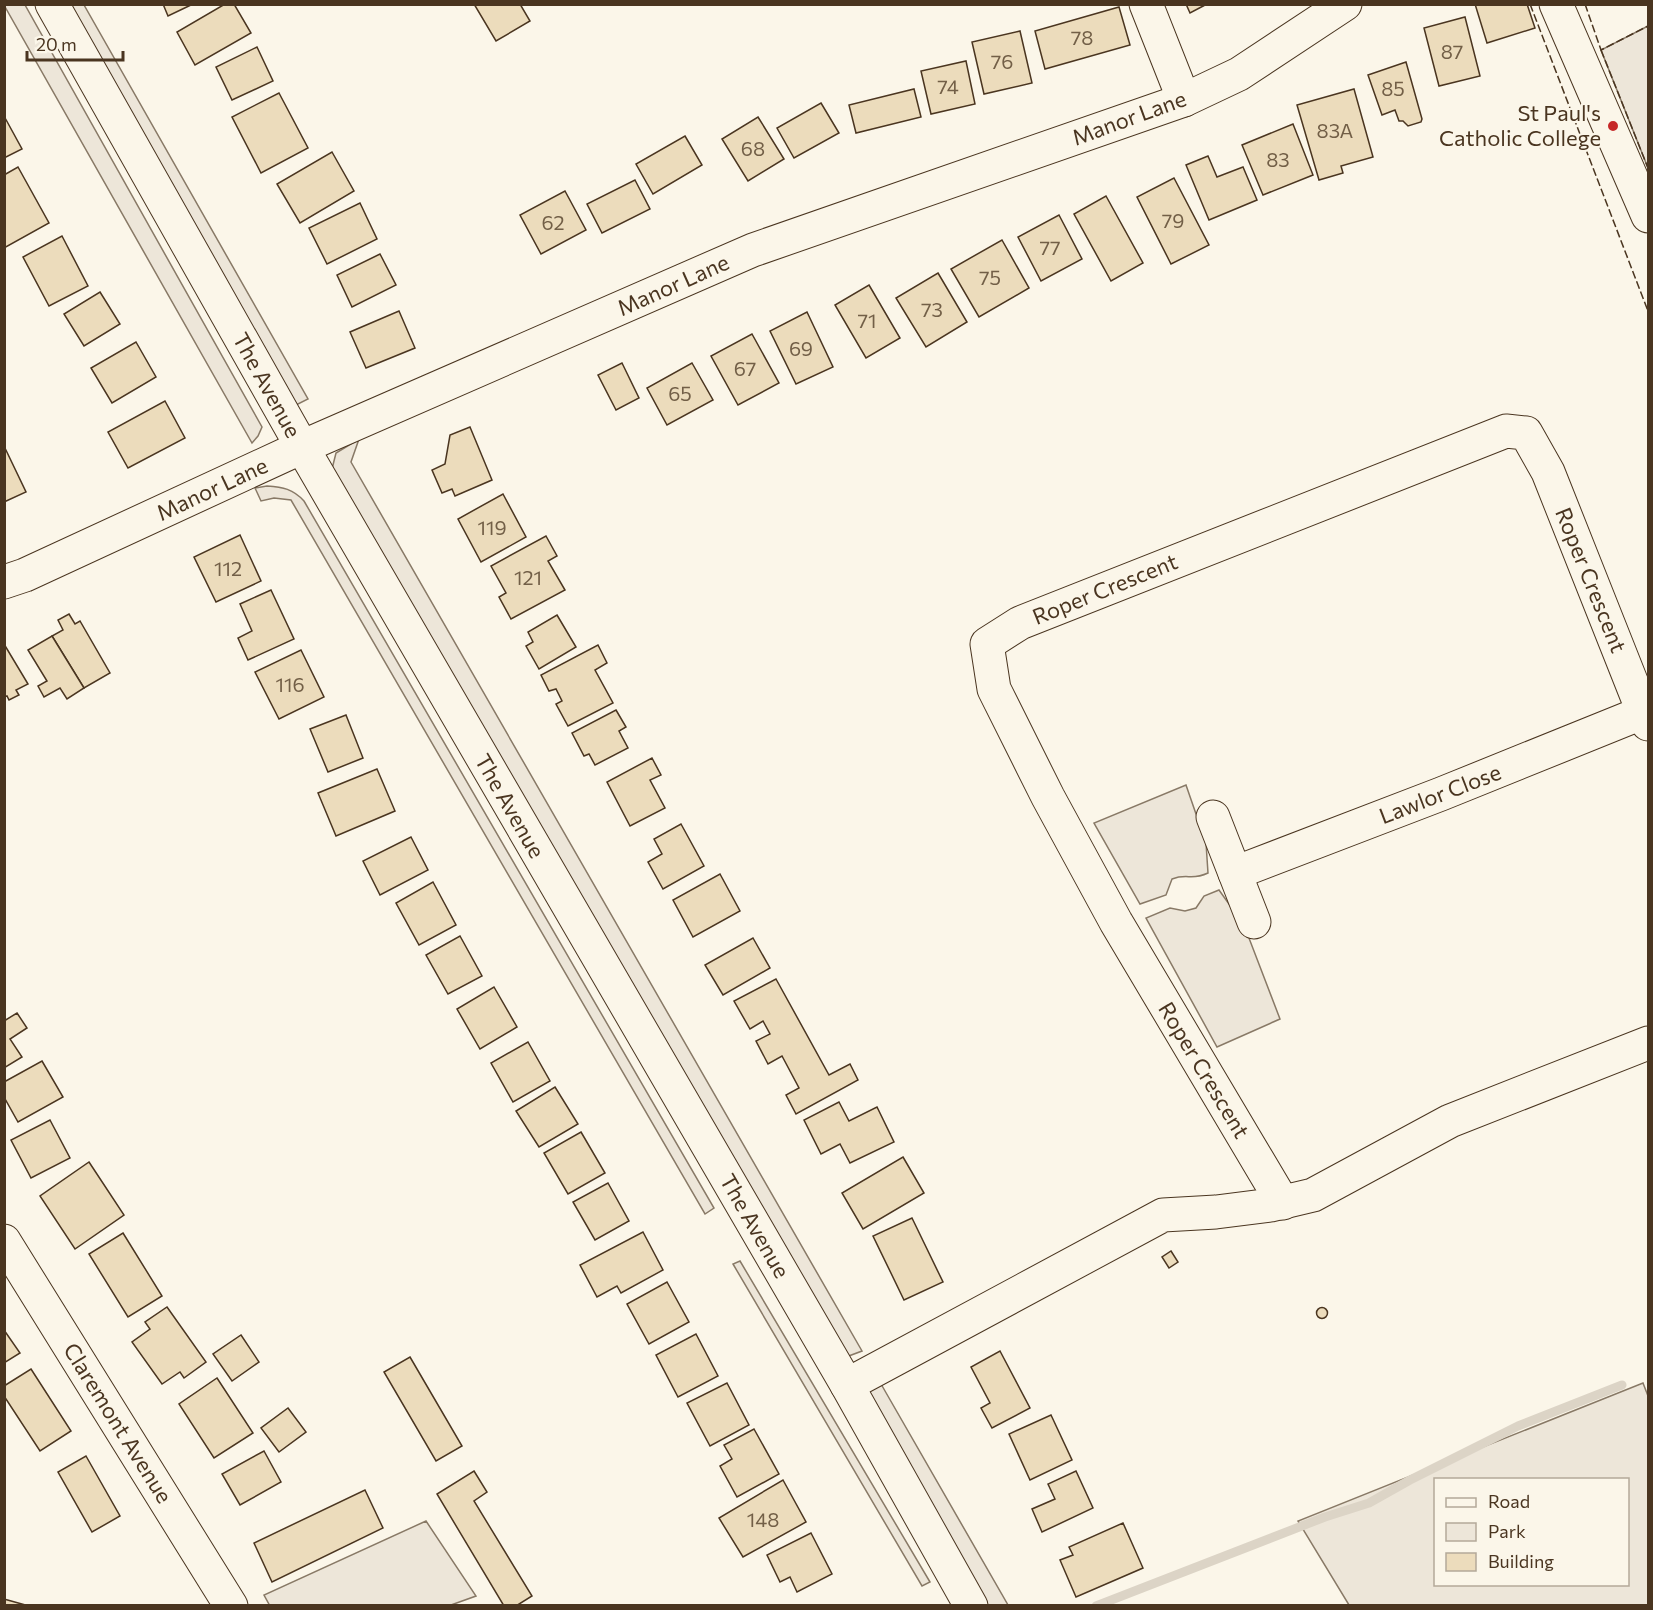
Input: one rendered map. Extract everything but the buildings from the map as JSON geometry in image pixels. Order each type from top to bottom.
[{"type":"street","name":"The Avenue","points":[[52,4],[302,447],[847,1385],[971,1605]]},
{"type":"street","points":[[1146,4],[1184,100]]},
{"type":"street","name":"Manor Lane","points":[[4,582],[35,570],[302,447],[753,250],[1184,100],[1239,74],[1345,4]]},
{"type":"street","points":[[1556,4],[1648,216]]},
{"type":"street","name":"Roper Crescent","points":[[1283,1203],[1116,922],[1048,797],[994,688],[987,644],[1020,623],[1506,431],[1526,433],[1548,472],[1646,718]]},
{"type":"street","name":"Lawlor Close","points":[[1235,873],[1646,718]]},
{"type":"street","points":[[1213,817],[1254,922]]},
{"type":"street","points":[[847,1385],[1163,1215],[1216,1212],[1283,1203],[1313,1195],[1450,1121],[1648,1043]]},
{"type":"street","name":"Claremont Avenue","points":[[4,1241],[231,1605]]},
{"type":"green space","points":[[4,5],[25,5],[262,427],[252,443]]},
{"type":"green space","points":[[68,5],[84,5],[308,399],[296,405]]},
{"type":"green space","points":[[1648,26],[1648,168],[1601,50]]},
{"type":"green space","points":[[359,439],[351,462],[862,1351],[846,1357],[332,469],[336,453]]},
{"type":"green space","points":[[267,486],[287,489],[304,501],[714,1208],[705,1214],[291,500],[274,498],[261,501],[255,488]]},
{"type":"green space","points":[[1186,785],[1206,843],[1208,873],[1172,879],[1166,895],[1140,904],[1094,823]]},
{"type":"green space","points":[[1219,890],[1244,925],[1280,1019],[1217,1047],[1146,918],[1170,908],[1185,911],[1196,908],[1204,896]]},
{"type":"green space","points":[[740,1261],[930,1582],[922,1586],[733,1264]]},
{"type":"green space","points":[[1643,1383],[1648,1396],[1648,1605],[1349,1605],[1298,1521]]},
{"type":"green space","points":[[881,1384],[1008,1605],[986,1605],[866,1392]]},
{"type":"green space","points":[[426,1521],[476,1596],[451,1605],[270,1606],[264,1595]]},
{"type":"waterway","points":[[1096,1606],[1325,1517],[1369,1503],[1518,1426],[1622,1385]]},
{"type":"fence","points":[[1530,4],[1648,311]]},
{"type":"fence","points":[[1585,4],[1601,50],[1648,26]]},
{"type":"fence","points":[[1601,50],[1648,168]]},
{"type":"place","name":"St Paul's Catholic College","points":[[1613,126]]}]
